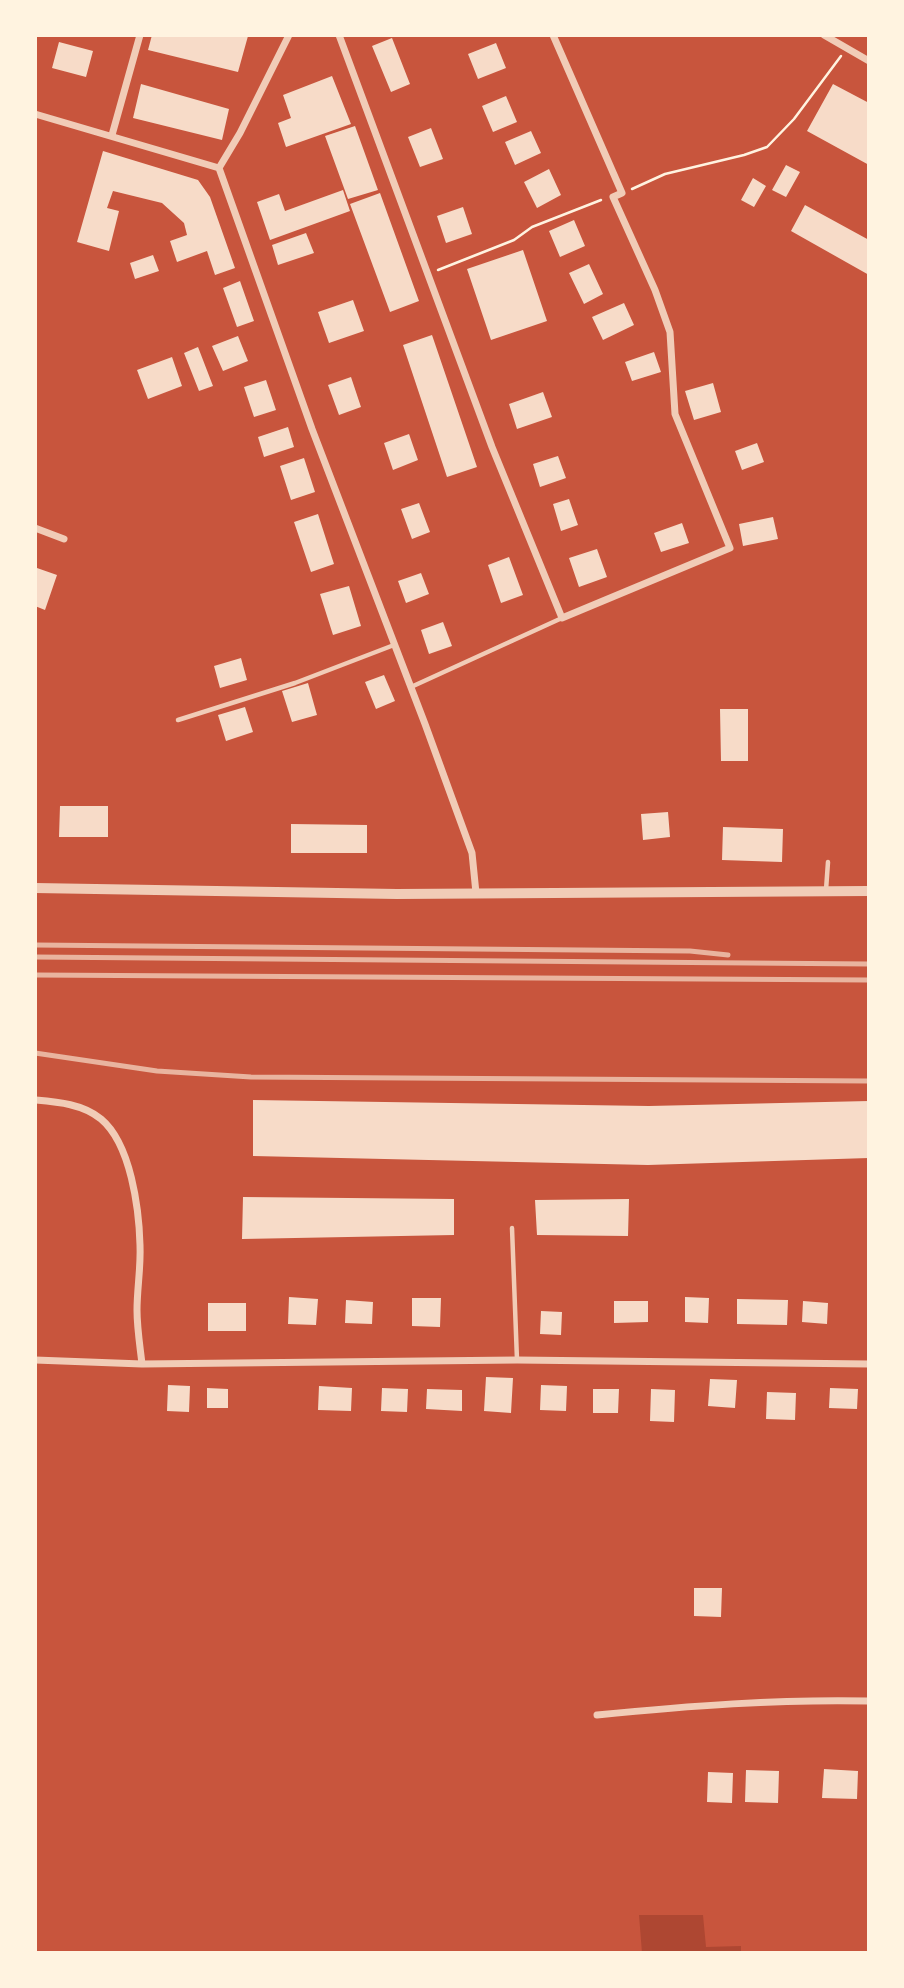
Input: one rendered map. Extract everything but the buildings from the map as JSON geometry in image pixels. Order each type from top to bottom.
[{"type":"street","points":[[112,135],[140,35]]},
{"type":"street","points":[[219,167],[240,133],[289,35]]},
{"type":"street","points":[[339,35],[492,447],[562,618],[730,548],[675,414],[670,332],[655,290],[613,197],[622,193],[553,35]]},
{"type":"street","points":[[824,35],[869,61]]},
{"type":"street","points":[[35,114],[219,167]]},
{"type":"street","points":[[219,167],[312,429],[472,853],[476,893]]},
{"type":"street","points":[[35,528],[64,538]]},
{"type":"street","points":[[35,888],[476,893],[869,891]]},
{"type":"street","points":[[35,1100],[70,1103],[101,1119],[118,1140],[132,1179],[141,1247],[137,1311],[142,1364]]},
{"type":"street","points":[[35,1360],[142,1364],[517,1360],[869,1364]]},
{"type":"street","points":[[597,1715],[729,1702],[799,1699],[869,1701]]},
{"type":"lane","points":[[411,687],[562,618]]},
{"type":"lane","points":[[178,720],[295,683],[395,645]]},
{"type":"lane","points":[[826,891],[828,862]]},
{"type":"lane","points":[[512,1228],[517,1360]]},
{"type":"path","points":[[622,193],[665,174],[767,147],[794,119],[847,48]]},
{"type":"path","points":[[428,274],[514,240],[543,223],[613,197]]},
{"type":"shaded area","points":[[639,1915],[703,1915],[706,1947],[741,1946],[741,1953],[642,1953]]},
{"type":"railway","points":[[35,945],[690,951],[728,955]]},
{"type":"railway","points":[[35,957],[869,964]]},
{"type":"railway","points":[[35,975],[869,980]]},
{"type":"railway","points":[[35,1053],[157,1071],[251,1077],[869,1081]]}]
